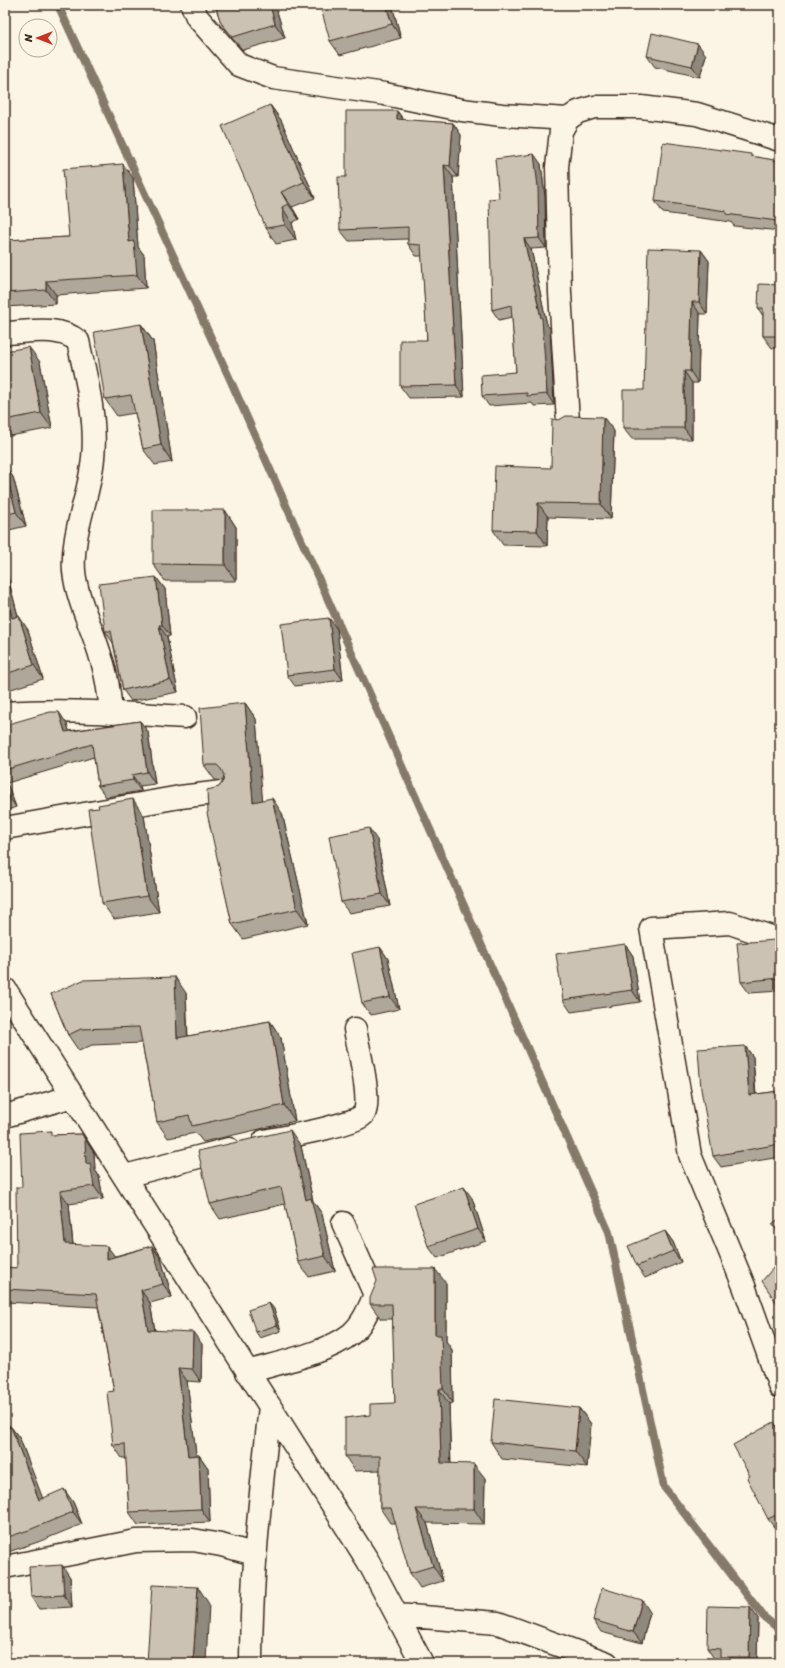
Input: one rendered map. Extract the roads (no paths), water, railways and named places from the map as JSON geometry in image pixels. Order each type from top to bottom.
[{"type":"street","points":[[192,5],[197,17],[239,65],[273,78],[385,94],[462,110],[502,115],[568,118]]},
{"type":"street","points":[[568,422],[560,293],[557,167],[561,131],[568,118],[578,112],[594,107],[641,107],[697,114],[780,140]]},
{"type":"street","points":[[5,333],[55,331],[69,334],[78,340],[93,426],[93,457],[74,549],[74,571],[78,593],[101,658],[107,682],[111,711]]},
{"type":"street","points":[[5,712],[50,710],[111,711],[185,717]]},
{"type":"street","points":[[5,828],[180,797],[222,792]]},
{"type":"street","points":[[780,940],[730,923],[651,928],[690,1155],[744,1286],[780,1387]]},
{"type":"street","points":[[5,989],[125,1176],[246,1372],[270,1406],[368,1562],[422,1663]]},
{"type":"street","points":[[125,1176],[212,1153],[357,1120],[364,1115],[367,1101],[355,1029]]},
{"type":"street","points":[[5,1116],[73,1096]]},
{"type":"street","points":[[246,1372],[321,1350],[351,1334],[365,1318],[375,1295],[343,1223]]},
{"type":"street","points":[[251,1663],[251,1613],[254,1554],[270,1406]]},
{"type":"street","points":[[5,1567],[136,1541],[193,1540],[221,1545],[254,1554]]},
{"type":"street","points":[[397,1615],[498,1623],[607,1663]]},
{"type":"waterway","points":[[58,5],[229,377],[609,1232],[664,1487],[764,1617],[780,1630]]}]
